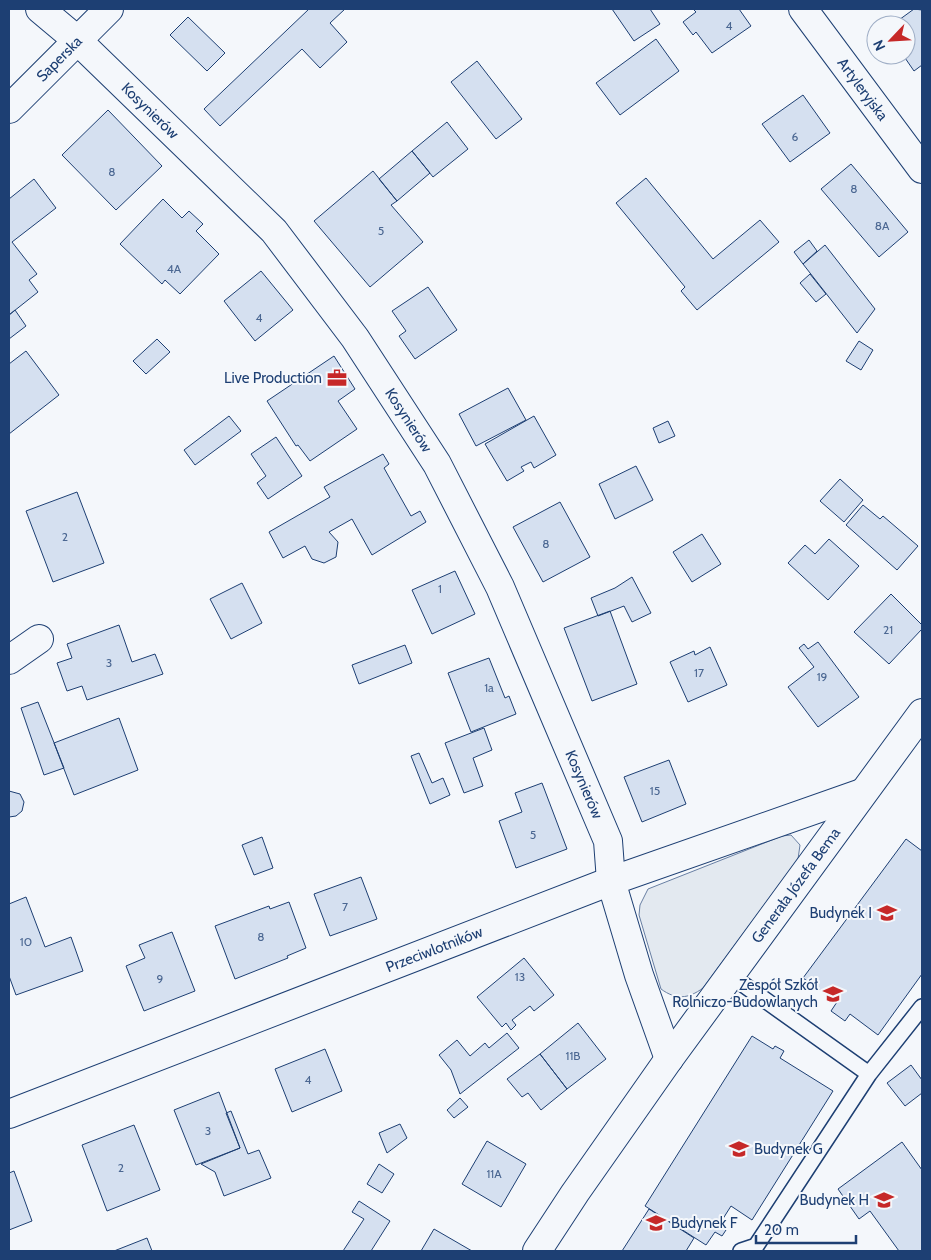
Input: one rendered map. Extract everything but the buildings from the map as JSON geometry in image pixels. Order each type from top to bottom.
[{"type":"street","name":"Kosynierów","points":[[40,9],[77,40],[274,231],[355,338],[437,464],[500,588],[608,841],[612,881]]},
{"type":"street","name":"Saperska","points":[[9,109],[109,9]]},
{"type":"street","name":"Artyleryjska","points":[[803,9],[922,169]]},
{"type":"street","points":[[9,660],[39,639]]},
{"type":"street","name":"Generała Józefa Bema","points":[[537,1251],[575,1193],[669,1060],[922,713]]},
{"type":"street","name":"Przeciwlotników","points":[[9,1114],[612,881],[862,793]]},
{"type":"street","points":[[612,881],[639,975],[669,1060]]},
{"type":"lane","points":[[730,975],[869,1074]]},
{"type":"lane","points":[[740,1251],[757,1249],[869,1074],[922,1007]]},
{"type":"shaded area","points":[[791,835],[800,845],[798,859],[703,988],[682,997],[666,993],[661,989],[639,915],[640,905],[648,889],[782,836]]},
{"type":"place","name":"Live Production","points":[[337,378]]},
{"type":"place","name":"Budynek I","points":[[887,913]]},
{"type":"place","name":"Zespół Szkół Rolniczo-Budowlanych","points":[[833,994]]},
{"type":"place","name":"Budynek G","points":[[739,1149]]},
{"type":"place","name":"Budynek H","points":[[884,1200]]},
{"type":"place","name":"Budynek F","points":[[656,1223]]}]
